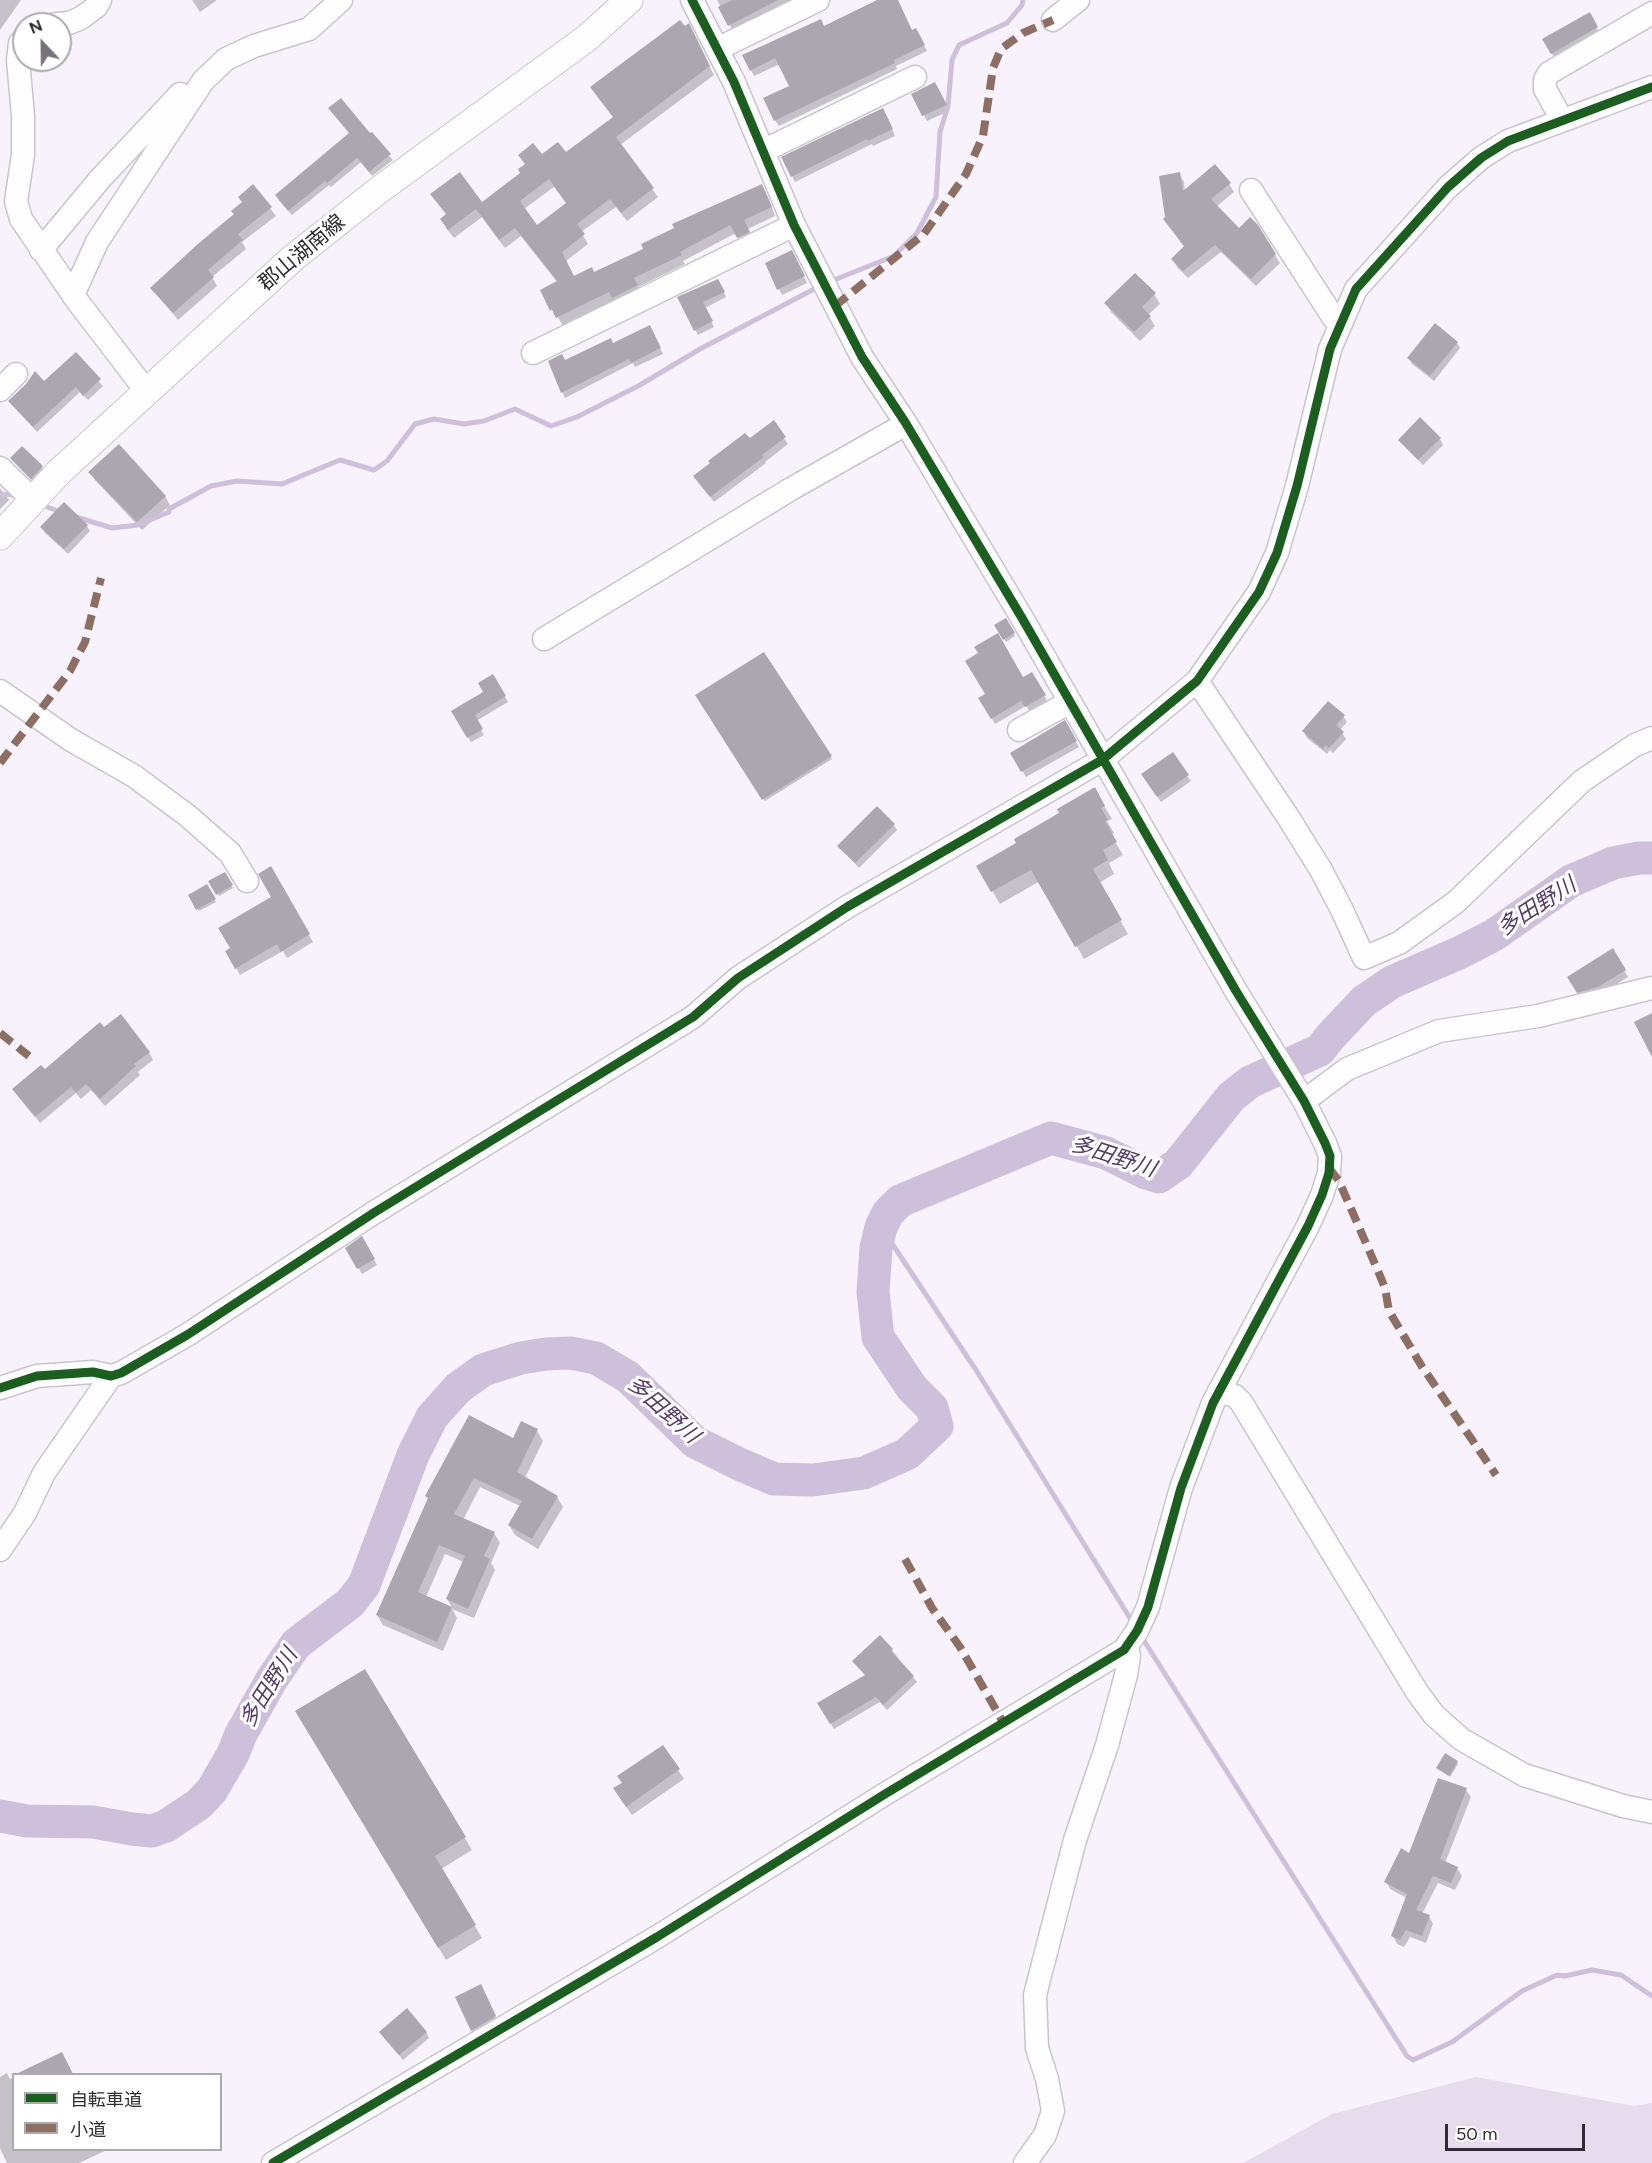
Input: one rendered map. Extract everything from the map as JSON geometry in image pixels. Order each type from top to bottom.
[{"type":"main road","name":"郡山湖南線","points":[[0,536],[58,473],[293,258],[379,190],[587,38],[629,0]]},
{"type":"street","points":[[72,22],[96,7],[100,0]]},
{"type":"street","points":[[73,295],[97,242],[203,81],[220,64],[236,54],[309,28],[342,0]]},
{"type":"street","points":[[273,2163],[647,1943],[885,1794],[1127,1647],[1148,1607],[1180,1488],[1219,1391],[1308,1226],[1327,1181],[1330,1156],[1304,1101],[1236,991],[1070,702],[905,422],[862,357],[794,225],[734,82],[692,0]]},
{"type":"street","points":[[717,49],[818,0]]},
{"type":"street","points":[[1053,20],[1078,0]]},
{"type":"street","points":[[1562,120],[1545,90],[1545,80],[1549,73],[1652,13]]},
{"type":"street","points":[[19,72],[24,145],[16,201],[21,219],[73,295],[147,392]]},
{"type":"street","points":[[763,151],[915,77]]},
{"type":"street","points":[[41,250],[100,179],[178,96],[195,82],[203,81]]},
{"type":"street","points":[[0,1388],[37,1376],[93,1372],[111,1376],[121,1373],[187,1335],[375,1212],[693,1017],[738,978],[847,907],[1102,760],[1197,681],[1259,592],[1277,553],[1297,486],[1330,349],[1356,289],[1448,187],[1481,158],[1508,141],[1652,87]]},
{"type":"street","points":[[1251,190],[1340,325]]},
{"type":"street","points":[[532,353],[794,225]]},
{"type":"street","points":[[0,390],[16,374]]},
{"type":"street","points":[[544,639],[791,489],[897,429],[905,422]]},
{"type":"street","points":[[0,468],[33,500]]},
{"type":"street","points":[[1197,681],[1321,870],[1364,958],[1400,943],[1456,902],[1582,781],[1635,745],[1652,738]]},
{"type":"street","points":[[0,690],[71,740],[134,776],[188,816],[230,853],[247,881]]},
{"type":"street","points":[[1019,730],[1070,702]]},
{"type":"street","points":[[1304,1101],[1347,1069],[1439,1031],[1538,1016],[1652,988]]},
{"type":"street","points":[[0,1550],[25,1513],[44,1473],[111,1376]]},
{"type":"street","points":[[1219,1391],[1228,1393],[1241,1402],[1417,1692],[1434,1715],[1461,1739],[1524,1775],[1623,1806],[1652,1812]]},
{"type":"street","points":[[1025,2163],[1045,2135],[1053,2111],[1047,2079],[1037,2048],[1035,1995],[1075,1840],[1107,1745],[1126,1675],[1129,1656],[1127,1647]]},
{"type":"shaded area","points":[[1476,2077],[1634,2106],[1652,2103],[1652,2163],[1243,2163],[1332,2114]]},
{"type":"building","points":[[732,0],[778,0],[728,26],[718,7]]},
{"type":"building","points":[[877,0],[898,0],[912,30],[916,28],[925,45],[894,60],[895,63],[774,121],[763,98],[789,86],[775,58],[750,71],[742,55],[821,19],[824,26]]},
{"type":"building","points":[[1590,12],[1598,27],[1551,54],[1542,39]]},
{"type":"building","points":[[680,20],[685,26],[689,23],[710,66],[616,137],[654,188],[621,213],[610,199],[577,224],[585,234],[562,252],[574,276],[592,267],[594,272],[643,249],[641,244],[674,228],[672,224],[762,184],[772,207],[744,220],[750,232],[737,238],[730,225],[680,252],[682,255],[634,278],[638,285],[612,298],[609,292],[556,318],[540,290],[557,281],[515,228],[499,240],[476,209],[448,230],[440,219],[446,214],[430,194],[460,172],[482,202],[520,173],[518,169],[525,164],[518,155],[533,143],[542,154],[558,142],[566,152],[613,117],[590,87]],"holes":[[[549,179],[566,203],[537,225],[520,201]]]},
{"type":"building","points":[[935,82],[947,105],[922,116],[911,94]]},
{"type":"building","points":[[341,98],[391,154],[369,172],[357,158],[288,211],[275,195],[349,133],[328,108]]},
{"type":"building","points":[[883,108],[893,129],[868,141],[867,139],[791,177],[781,157]]},
{"type":"building","points":[[1215,164],[1231,183],[1211,199],[1239,228],[1250,217],[1258,225],[1276,254],[1251,279],[1215,245],[1183,271],[1171,259],[1184,246],[1163,219],[1165,217],[1159,176],[1180,172],[1183,191]]},
{"type":"building","points":[[253,184],[272,207],[238,234],[243,240],[208,270],[214,277],[173,313],[150,288],[234,214],[231,211],[242,202],[238,197]]},
{"type":"building","points":[[792,250],[805,276],[777,290],[765,263]]},
{"type":"building","points":[[1135,273],[1156,293],[1142,307],[1151,316],[1134,332],[1104,303]]},
{"type":"building","points":[[718,279],[725,292],[703,302],[713,321],[694,331],[677,297]]},
{"type":"building","points":[[1435,323],[1458,342],[1430,376],[1407,358]]},
{"type":"building","points":[[650,325],[661,348],[631,363],[629,359],[561,393],[548,361],[562,354],[565,360],[611,338],[613,343]]},
{"type":"building","points":[[76,352],[101,379],[83,396],[76,387],[33,427],[8,401],[26,384],[35,371],[44,381]]},
{"type":"building","points":[[1420,417],[1441,438],[1418,460],[1398,440]]},
{"type":"building","points":[[774,420],[786,437],[762,455],[764,457],[710,497],[693,476],[710,463],[708,461],[745,433],[750,438]]},
{"type":"building","points":[[119,444],[166,496],[137,522],[88,472]]},
{"type":"building","points":[[22,446],[43,466],[31,479],[10,458]]},
{"type":"building","points":[[64,502],[88,525],[64,549],[40,527]]},
{"type":"building","points":[[1006,618],[1015,633],[1003,640],[994,625]]},
{"type":"building","points":[[998,633],[1023,677],[1032,672],[1046,695],[1025,707],[1021,701],[991,719],[978,698],[985,694],[965,661],[978,653],[974,647]]},
{"type":"building","points":[[764,652],[832,756],[762,800],[695,695]]},
{"type":"building","points":[[493,674],[506,696],[475,715],[483,729],[467,738],[451,711],[483,692],[478,683]]},
{"type":"building","points":[[1328,701],[1345,715],[1336,725],[1344,732],[1329,748],[1326,745],[1323,749],[1302,731]]},
{"type":"building","points":[[1065,720],[1077,741],[1021,772],[1010,753]]},
{"type":"building","points":[[1173,752],[1189,775],[1157,797],[1141,774]]},
{"type":"building","points":[[1095,787],[1105,806],[1101,808],[1108,820],[1105,821],[1117,842],[1103,850],[1108,860],[1093,869],[1122,920],[1075,947],[1031,870],[991,892],[976,866],[1016,843],[1014,839],[1059,813],[1057,809]]},
{"type":"building","points":[[877,806],[895,824],[855,863],[837,846]]},
{"type":"building","points":[[271,866],[310,934],[281,952],[277,944],[235,969],[225,951],[230,948],[218,928],[271,897],[258,874]]},
{"type":"building","points":[[225,872],[233,885],[216,895],[208,881]]},
{"type":"building","points":[[207,884],[216,899],[196,910],[188,895]]},
{"type":"building","points":[[1613,948],[1626,970],[1598,987],[1577,993],[1567,977]]},
{"type":"building","points":[[1652,1013],[1652,1057],[1634,1022]]},
{"type":"building","points":[[121,1014],[150,1052],[134,1064],[136,1066],[100,1099],[86,1084],[76,1093],[71,1087],[35,1117],[12,1089],[41,1065],[45,1069],[100,1022],[104,1027]]},
{"type":"building","points":[[362,1236],[375,1259],[357,1269],[345,1248]]},
{"type":"building","points":[[469,1415],[513,1438],[521,1421],[538,1429],[517,1472],[558,1496],[532,1539],[508,1525],[522,1501],[474,1478],[454,1514],[495,1532],[484,1556],[490,1559],[468,1609],[446,1599],[465,1556],[439,1545],[418,1592],[452,1607],[437,1642],[376,1615],[428,1498],[425,1496]]},
{"type":"building","points":[[880,1635],[914,1676],[883,1705],[876,1697],[830,1724],[817,1703],[865,1675],[852,1661]]},
{"type":"building","points":[[365,1669],[466,1837],[435,1856],[476,1925],[438,1948],[295,1711]]},
{"type":"building","points":[[663,1745],[680,1769],[626,1807],[613,1788],[622,1783],[617,1776]]},
{"type":"building","points":[[1445,1753],[1458,1761],[1449,1776],[1436,1768]]},
{"type":"building","points":[[1438,1778],[1467,1788],[1440,1859],[1458,1867],[1451,1883],[1433,1876],[1416,1910],[1430,1915],[1422,1936],[1406,1930],[1400,1940],[1391,1936],[1407,1894],[1384,1882],[1401,1848],[1409,1853]]},
{"type":"building","points":[[481,1984],[496,2016],[471,2031],[455,1997]]},
{"type":"building","points":[[407,2008],[427,2032],[399,2055],[379,2032]]},
{"type":"building","points":[[62,2052],[72,2073],[18,2073]]},
{"type":"waterway","points":[[829,282],[894,256],[917,233],[936,197],[940,132],[948,106],[952,60],[959,45],[1007,23],[1022,5],[1023,0]]},
{"type":"waterway","points":[[76,517],[112,528],[138,525],[169,512],[169,509],[211,486],[237,481],[282,484],[340,460],[374,470],[387,461],[415,424],[434,419],[464,424],[484,421],[515,409],[551,426],[577,417],[640,385],[700,349],[818,287]]},
{"type":"waterway","points":[[0,495],[16,496]]},
{"type":"waterway","points":[[39,504],[61,512]]},
{"type":"waterway","name":"多田野川","points":[[0,1816],[27,1821],[93,1822],[152,1831],[166,1826],[199,1804],[212,1790],[272,1679],[296,1644],[350,1603],[364,1585],[413,1455],[432,1417],[458,1388],[483,1370],[521,1358],[546,1354],[570,1353],[596,1358],[628,1377],[695,1442],[739,1464],[774,1479],[813,1480],[864,1473],[907,1454],[937,1426],[932,1408],[912,1388],[878,1337],[873,1292],[876,1248],[881,1227],[888,1213],[900,1201],[1051,1138],[1106,1153],[1159,1177],[1178,1164],[1231,1097],[1250,1082],[1320,1050],[1364,1001],[1392,982],[1494,935],[1571,881],[1613,863],[1652,858]]},
{"type":"waterway","points":[[881,1227],[976,1370],[1133,1623]]},
{"type":"waterway","points":[[1141,1636],[1407,2056],[1413,2060],[1452,2042],[1522,1991],[1557,1975],[1565,1976],[1592,1970],[1621,1975],[1652,1996]]},
{"type":"marked path","points":[[835,306],[924,234],[966,174],[983,136],[993,68],[1001,49],[1023,33],[1053,20]]},
{"type":"marked path","points":[[0,763],[70,671],[85,642],[101,578]]},
{"type":"marked path","points":[[0,1033],[29,1056]]},
{"type":"marked path","points":[[1329,1168],[1339,1181],[1378,1271],[1385,1288],[1389,1311],[1421,1365],[1496,1475]]},
{"type":"marked path","points":[[905,1559],[932,1608],[960,1647],[1003,1722]]},
{"type":"cycle path","points":[[273,2163],[657,1937],[885,1794],[1124,1650],[1137,1631],[1148,1607],[1181,1488],[1213,1403],[1308,1226],[1329,1173],[1330,1156],[1304,1101],[1236,991],[1022,618],[905,422],[862,357],[794,225],[734,82],[692,0]]},
{"type":"cycle path","points":[[0,1388],[37,1376],[93,1372],[111,1376],[121,1373],[187,1335],[375,1212],[693,1017],[738,978],[847,907],[1102,760],[1197,681],[1259,592],[1277,553],[1297,486],[1330,349],[1356,289],[1448,187],[1481,158],[1508,141],[1652,87]]}]
